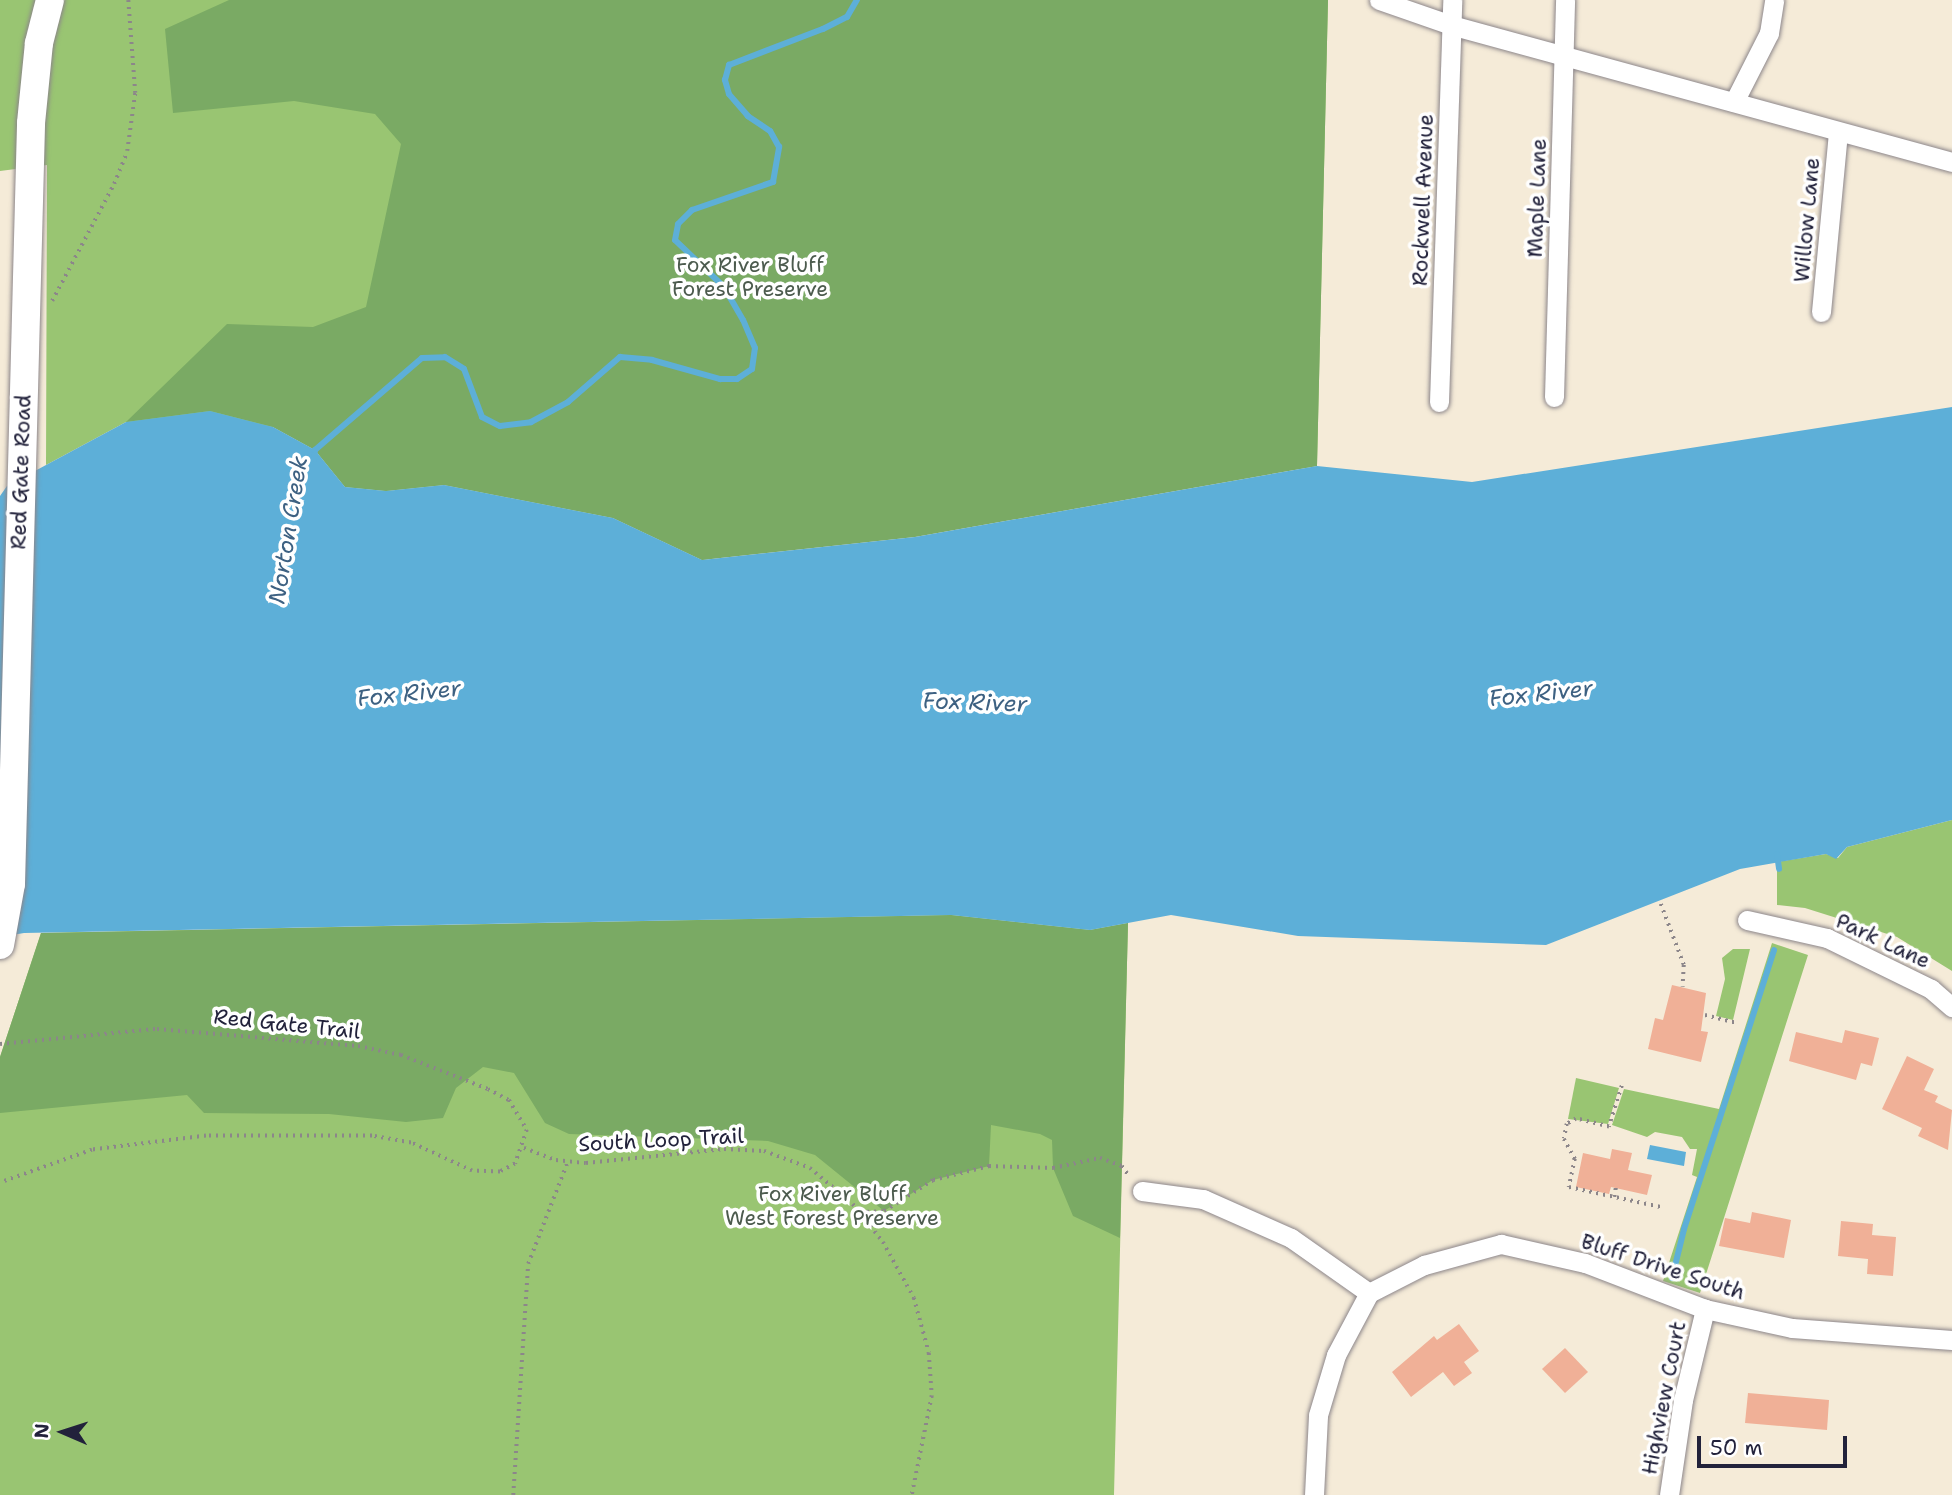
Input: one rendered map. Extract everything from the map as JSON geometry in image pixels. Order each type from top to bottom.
[{"type":"main road","name":"Red Gate Road","points":[[0,945],[11,884],[31,123],[39,43],[50,0]]},
{"type":"street","points":[[1379,0],[1451,25],[1952,162]]},
{"type":"street","name":"Rockwell Avenue","points":[[1439,402],[1452,0]]},
{"type":"street","name":"Maple Lane","points":[[1554,397],[1566,0]]},
{"type":"street","points":[[1734,102],[1769,33],[1774,0]]},
{"type":"street","name":"Willow Lane","points":[[1821,312],[1838,132]]},
{"type":"street","name":"Park Lane","points":[[1747,920],[1827,938],[1920,983],[1952,1007]]},
{"type":"street","points":[[1142,1191],[1203,1199],[1291,1238],[1369,1293],[1336,1355],[1318,1415],[1314,1495]]},
{"type":"street","name":"Bluff Drive South","points":[[1369,1293],[1424,1265],[1501,1244],[1585,1263],[1705,1309],[1792,1328],[1952,1340]]},
{"type":"street","name":"Highview Court","points":[[1669,1495],[1683,1400],[1705,1309]]},
{"type":"path","points":[[47,310],[114,184],[127,151],[135,93],[128,0]]},
{"type":"path","points":[[1661,904],[1684,965],[1683,988]]},
{"type":"path","points":[[1705,1015],[1737,1023]]},
{"type":"path","name":"Red Gate Trail","points":[[0,1044],[157,1029],[244,1034],[401,1055],[509,1100],[527,1130],[524,1148]]},
{"type":"path","points":[[1622,1086],[1609,1127],[1576,1119],[1567,1124],[1564,1139],[1575,1159],[1569,1187],[1661,1207]]},
{"type":"path","points":[[0,1182],[92,1150],[206,1136],[372,1136],[411,1143],[472,1171],[500,1172],[515,1164],[524,1148]]},
{"type":"path","name":"South Loop Trail","points":[[524,1148],[568,1161],[628,1160],[723,1149],[764,1151],[810,1168],[860,1212],[883,1242],[914,1298],[929,1353],[932,1396],[912,1495]]},
{"type":"path","points":[[860,1212],[884,1211],[933,1180],[989,1167],[1053,1168],[1100,1158],[1122,1166],[1133,1190],[1142,1191]]},
{"type":"path","points":[[513,1495],[528,1264],[568,1161]]},
{"type":"path","points":[[1614,1197],[1616,1186]]},
{"type":"green space","name":"Fox River Bluff Forest Preserve","points":[[0,0],[1328,0],[1317,466],[702,560],[613,518],[444,485],[386,491],[345,487],[315,450],[273,427],[126,422],[46,465],[47,165],[0,171]]},
{"type":"green space","name":"Fox River Bluff Forest Preserve","points":[[229,0],[1328,0],[1317,466],[915,537],[702,560],[613,518],[444,485],[386,491],[345,487],[315,450],[273,427],[210,411],[126,422],[227,324],[313,327],[366,307],[401,144],[375,114],[294,101],[173,113],[165,29]]},
{"type":"green space","points":[[1952,820],[1952,971],[1897,937],[1805,908],[1777,905],[1777,862],[1826,854],[1838,858],[1847,847]]},
{"type":"green space","name":"Fox River Bluff West Forest Preserve","points":[[951,915],[1090,930],[1128,923],[1114,1495],[0,1495],[0,1057],[41,933]]},
{"type":"green space","points":[[951,915],[1090,930],[1128,923],[1120,1238],[1073,1216],[1053,1168],[1052,1140],[1040,1134],[991,1125],[989,1166],[933,1180],[884,1211],[815,1155],[768,1141],[569,1134],[545,1123],[514,1073],[483,1067],[456,1088],[443,1118],[406,1122],[329,1114],[204,1113],[187,1095],[0,1113],[0,1057],[41,933]]},
{"type":"green space","points":[[1772,943],[1808,955],[1700,1293],[1663,1281],[1697,1177],[1692,1175],[1697,1149],[1690,1149],[1682,1137],[1655,1132],[1647,1137],[1612,1125],[1624,1089],[1719,1109]]},
{"type":"green space","points":[[1733,949],[1750,949],[1733,1020],[1716,1016],[1725,979],[1722,958]]},
{"type":"green space","points":[[1576,1078],[1619,1088],[1608,1124],[1568,1119]]},
{"type":"water","name":"Fox River","points":[[1952,407],[1952,820],[1847,847],[1836,859],[1826,854],[1740,869],[1546,945],[1298,936],[1171,915],[1090,930],[951,915],[24,933],[0,937],[0,496],[7,486],[126,422],[210,411],[273,427],[315,450],[345,487],[386,491],[444,485],[613,518],[702,560],[915,537],[1317,466],[1472,482]]},
{"type":"water","points":[[1650,1145],[1686,1152],[1684,1166],[1647,1159]]},
{"type":"building","points":[[1672,985],[1706,993],[1701,1031],[1708,1032],[1701,1062],[1648,1049],[1655,1018],[1663,1020]]},
{"type":"building","points":[[1845,1030],[1879,1038],[1872,1066],[1861,1063],[1856,1080],[1789,1061],[1796,1032],[1842,1043]]},
{"type":"building","points":[[1907,1056],[1934,1069],[1924,1090],[1938,1096],[1935,1102],[1952,1110],[1948,1150],[1918,1136],[1922,1128],[1882,1109]]},
{"type":"building","points":[[1612,1149],[1632,1153],[1628,1170],[1652,1175],[1647,1195],[1611,1187],[1609,1194],[1576,1187],[1583,1153],[1610,1159]]},
{"type":"building","points":[[1752,1212],[1791,1220],[1784,1258],[1719,1246],[1725,1218],[1750,1223]]},
{"type":"building","points":[[1841,1221],[1873,1224],[1872,1235],[1896,1237],[1893,1276],[1867,1274],[1868,1259],[1838,1256]]},
{"type":"building","points":[[1459,1324],[1479,1351],[1464,1362],[1472,1373],[1454,1386],[1443,1372],[1411,1397],[1392,1372],[1434,1336],[1437,1340]]},
{"type":"building","points":[[1565,1348],[1588,1372],[1565,1393],[1542,1369]]},
{"type":"building","points":[[1748,1393],[1829,1400],[1827,1430],[1745,1423]]},
{"type":"waterway","name":"Norton Creek","points":[[314,459],[315,450],[422,358],[445,357],[464,369],[482,417],[500,426],[531,422],[568,402],[620,357],[652,360],[720,379],[737,379],[752,369],[755,348],[743,320],[723,286],[675,240],[678,224],[692,210],[773,182],[779,147],[770,131],[748,116],[729,94],[725,80],[729,65],[847,17],[857,0]]},
{"type":"waterway","points":[[1777,854],[1779,869]]},
{"type":"waterway","points":[[1672,1278],[1684,1229],[1774,950]]}]
